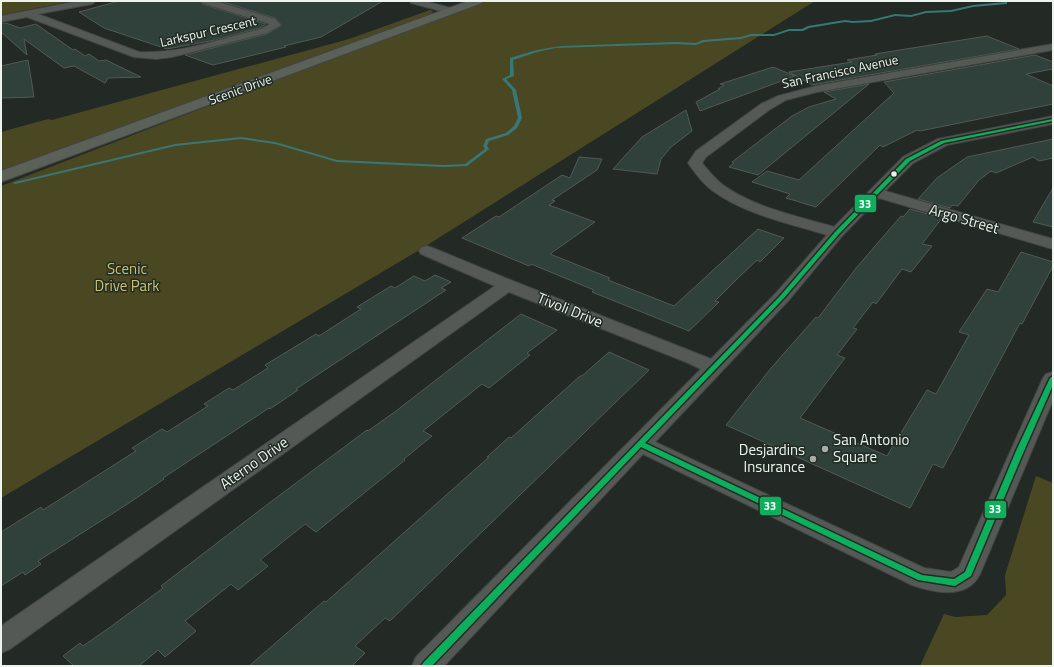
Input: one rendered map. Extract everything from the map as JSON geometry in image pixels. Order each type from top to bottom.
[{"type":"street","points":[[1,19],[92,1]]},
{"type":"street","name":"Larkspur Crescent","points":[[28,14],[138,54],[152,56],[172,54],[227,41],[264,31],[276,25],[272,21],[205,1]]},
{"type":"street","points":[[414,1],[452,10]]},
{"type":"street","name":"Scenic Drive","points":[[1,177],[478,1]]},
{"type":"street","name":"San Francisco Avenue","points":[[837,233],[756,207],[734,197],[717,187],[695,163],[701,154],[756,112],[782,98],[816,89],[1053,47]]},
{"type":"street","points":[[426,666],[782,297],[837,233],[908,160],[943,142],[1053,120]]},
{"type":"street","name":"Argo Street","points":[[876,193],[1053,244]]},
{"type":"street","name":"Tivoli Drive","points":[[427,251],[507,285],[693,358],[713,368]]},
{"type":"street","name":"Aterno Drive","points":[[1,641],[507,285]]},
{"type":"street","points":[[641,444],[921,578],[955,583],[968,574],[1020,450],[1053,378]]},
{"type":"green space","points":[[1,1],[72,1],[1,15]]},
{"type":"green space","name":"Scenic Drive Park","points":[[488,1],[815,1],[421,249],[1,498],[1,186],[226,99]]},
{"type":"green space","points":[[430,10],[433,11],[431,14],[1,173],[1,132],[48,119],[52,120],[349,39]]},
{"type":"green space","points":[[1036,476],[1053,483],[1053,666],[920,666],[944,614],[955,617],[987,615],[1006,595],[1005,575]]},
{"type":"building","points":[[119,1],[200,1],[202,4],[266,24],[260,28],[215,40],[167,49],[104,28],[79,12]]},
{"type":"building","points":[[220,1],[383,1],[321,37],[213,65],[185,55],[267,34],[282,25],[275,18]]},
{"type":"building","points":[[1,23],[6,23],[20,28],[36,24],[73,50],[75,49],[85,56],[89,54],[99,61],[106,60],[141,77],[108,78],[105,83],[74,66],[64,68],[24,39],[27,55],[1,32]]},
{"type":"building","points":[[987,36],[1019,49],[812,85],[789,72],[852,62],[847,60],[877,55],[875,54]]},
{"type":"building","points":[[1035,55],[1053,62],[1053,69],[1026,74],[1053,86],[1053,104],[920,131],[917,130],[883,147],[880,145],[816,207],[786,198],[790,194],[752,182],[767,171],[799,180],[894,93],[884,82]]},
{"type":"building","points":[[28,60],[34,97],[1,98],[1,66]]},
{"type":"building","points":[[773,67],[795,76],[700,111],[696,102],[720,89],[718,89],[724,85],[720,84]]},
{"type":"building","points":[[869,84],[758,175],[729,167],[734,163],[732,162],[792,116],[809,107],[836,99],[824,92]]},
{"type":"building","points":[[686,110],[692,131],[671,147],[661,159],[657,174],[613,169],[642,137]]},
{"type":"building","points":[[1053,139],[1053,158],[1039,161],[1033,157],[996,173],[991,171],[979,180],[958,206],[952,205],[950,208],[918,199],[937,178],[967,157]]},
{"type":"building","points":[[579,157],[602,159],[597,170],[552,200],[555,201],[549,205],[595,222],[550,254],[610,278],[608,280],[674,306],[758,229],[784,238],[760,262],[757,260],[737,279],[715,301],[719,302],[689,331],[592,292],[594,290],[531,264],[529,266],[462,238],[496,216],[499,217],[562,175],[570,178]]},
{"type":"building","points":[[1053,188],[1053,227],[1033,222]]},
{"type":"building","points":[[910,209],[942,218],[922,244],[932,246],[911,272],[902,269],[876,304],[873,302],[853,328],[857,329],[837,355],[845,358],[800,418],[887,456],[927,390],[936,394],[969,335],[959,332],[987,289],[998,292],[1021,252],[1053,262],[1053,266],[1022,324],[1020,323],[943,468],[933,464],[910,508],[726,425],[772,367],[816,317],[818,318],[857,267],[901,216],[903,217]]},
{"type":"building","points":[[435,275],[451,282],[441,288],[446,290],[296,389],[298,390],[270,409],[269,408],[163,478],[164,479],[129,503],[38,561],[41,564],[25,575],[23,572],[1,586],[1,532],[41,507],[43,510],[136,451],[132,448],[162,429],[167,432],[208,406],[204,404],[229,388],[233,390],[268,368],[265,365],[316,334],[319,336],[361,309],[357,307],[391,286],[395,288],[414,276],[425,281]]},
{"type":"building","points":[[521,314],[557,330],[527,353],[530,355],[489,388],[482,384],[423,431],[432,436],[404,459],[405,460],[316,532],[305,524],[260,560],[268,566],[238,590],[231,584],[185,621],[196,631],[165,657],[158,650],[139,666],[74,666],[63,656],[80,643],[83,646],[163,588],[161,586],[268,504],[367,430],[368,431],[396,411]]},
{"type":"building","points":[[609,352],[649,370],[390,621],[385,618],[355,646],[365,653],[352,666],[249,666],[324,601],[326,602],[489,457],[487,457],[509,437],[511,438]]},
{"type":"waterway","points":[[15,183],[175,145],[241,138],[275,143],[337,161],[444,166],[466,165],[487,149],[485,146],[487,140],[507,134],[516,127],[520,118],[514,90],[504,79],[512,76],[511,59],[530,53],[549,48],[562,47],[676,43],[696,44],[703,41],[741,38],[751,35],[774,35],[789,30],[803,30],[808,27],[845,21],[871,21],[895,15],[911,16],[926,12],[951,11],[973,6],[1006,3],[1006,1]]},
{"type":"transit line","name":"33","points":[[426,666],[782,297],[837,233],[908,160],[943,142],[1053,120]]},
{"type":"transit line","name":"33","points":[[641,444],[921,578],[955,583],[968,574],[1020,451],[1053,378]]},
{"type":"place","name":"San Antonio Square","points":[[825,449]]},
{"type":"place","name":"Desjardins Insurance","points":[[813,459]]}]
